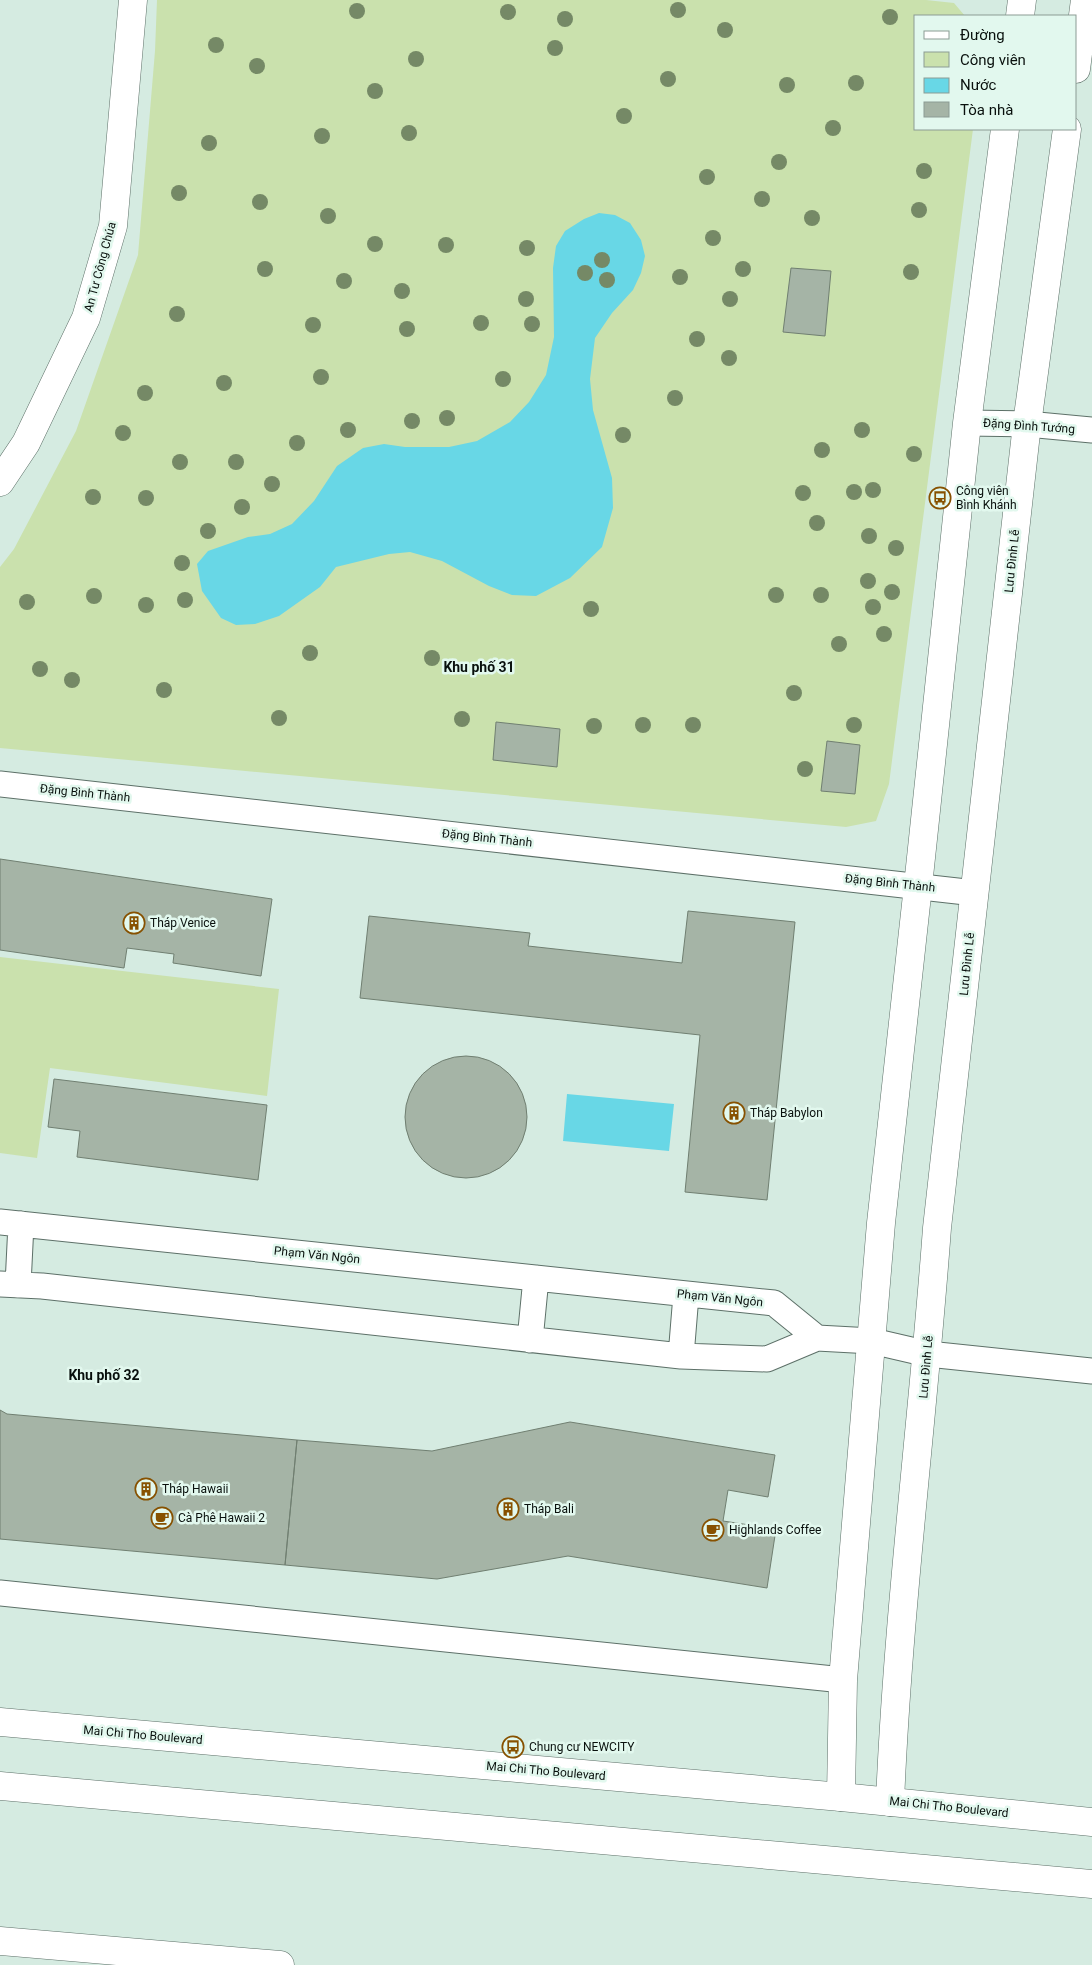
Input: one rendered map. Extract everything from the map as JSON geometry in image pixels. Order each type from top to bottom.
[{"type":"main road","name":"An Tư Công Chúa","points":[[0,482],[26,443],[86,318],[113,226],[133,0]]},
{"type":"main road","points":[[1020,15],[1022,0]]},
{"type":"main road","points":[[1077,61],[1085,0]]},
{"type":"main road","points":[[841,1797],[843,1680],[881,1224],[966,422],[1005,130]]},
{"type":"main road","name":"Lưu Đình Lễ","points":[[890,1802],[893,1737],[916,1462],[928,1354],[937,1228],[1027,424],[1068,130]]},
{"type":"main road","name":"Mai Chi Tho Boulevard","points":[[0,1722],[841,1797],[1092,1822]]},
{"type":"main road","points":[[0,1786],[1092,1884]]},
{"type":"main road","points":[[0,1941],[280,1965]]},
{"type":"street","name":"Đặng Đình Tướng","points":[[966,422],[1027,424],[1092,430]]},
{"type":"street","name":"Đặng Bình Thành","points":[[0,784],[975,893]]},
{"type":"street","points":[[11,1223],[9,1284],[681,1356],[767,1359],[817,1338],[872,1342],[928,1354],[1092,1371]]},
{"type":"street","name":"Phạm Văn Ngôn","points":[[11,1223],[774,1303],[817,1338]]},
{"type":"street","points":[[530,1340],[536,1278]]},
{"type":"street","points":[[681,1356],[686,1295]]},
{"type":"street","points":[[0,1593],[843,1680]]},
{"type":"green space","points":[[157,0],[926,0],[954,3],[964,15],[914,15],[914,130],[973,130],[889,784],[876,821],[846,827],[0,748],[0,567],[14,549],[76,431],[138,255],[155,51]]},
{"type":"green space","points":[[0,957],[279,989],[267,1096],[50,1068],[37,1158],[0,1153]]},
{"type":"water","points":[[599,213],[615,215],[630,223],[641,240],[645,256],[641,273],[633,290],[612,313],[595,338],[590,379],[593,410],[612,478],[613,508],[602,547],[570,578],[536,596],[512,595],[489,586],[442,561],[410,552],[389,554],[336,567],[320,587],[279,616],[255,624],[236,625],[221,618],[202,591],[197,564],[208,551],[248,537],[270,534],[292,524],[314,501],[337,466],[363,448],[384,444],[405,447],[449,447],[477,441],[510,422],[529,402],[546,375],[554,337],[553,268],[556,246],[565,231],[584,219]]},
{"type":"water","points":[[567,1094],[674,1104],[669,1151],[563,1141]]},
{"type":"building","points":[[791,268],[831,271],[825,336],[783,332]]},
{"type":"building","points":[[496,722],[560,729],[557,767],[493,760]]},
{"type":"building","points":[[827,741],[860,745],[855,794],[821,791]]},
{"type":"building","name":"Tháp Venice","points":[[0,859],[272,899],[261,976],[173,963],[174,954],[127,948],[124,968],[0,950]]},
{"type":"building","name":"Tháp Babylon","points":[[688,911],[795,922],[767,1200],[685,1192],[700,1035],[360,998],[369,916],[530,933],[528,946],[682,963]]},
{"type":"building","points":[[466,1056],[489,1060],[509,1074],[523,1094],[527,1117],[523,1140],[509,1160],[489,1174],[466,1178],[443,1174],[423,1160],[409,1140],[405,1117],[409,1094],[423,1074],[443,1060]]},
{"type":"building","points":[[54,1079],[267,1105],[258,1180],[77,1157],[80,1131],[48,1127]]},
{"type":"building","name":"Tháp Hawaii","points":[[0,1410],[7,1414],[297,1440],[285,1565],[0,1539]]},
{"type":"building","name":"Tháp Bali","points":[[570,1422],[775,1455],[768,1497],[728,1490],[723,1521],[776,1529],[767,1588],[568,1556],[437,1579],[285,1565],[297,1440],[432,1451]]},
{"type":"place","name":"Công viên Bình Khánh","points":[[940,498]]},
{"type":"place","name":"Tháp Venice","points":[[134,923]]},
{"type":"place","name":"Tháp Babylon","points":[[734,1113]]},
{"type":"place","name":"Tháp Hawaii","points":[[146,1489]]},
{"type":"place","name":"Tháp Bali","points":[[508,1509]]},
{"type":"place","name":"Cà Phê Hawaii 2","points":[[162,1518]]},
{"type":"place","name":"Highlands Coffee","points":[[713,1530]]},
{"type":"place","name":"Chung cư NEWCITY","points":[[513,1747]]},
{"type":"district","name":"Khu phố 31","points":[[479,667]]},
{"type":"district","name":"Khu phố 32","points":[[104,1375]]}]
